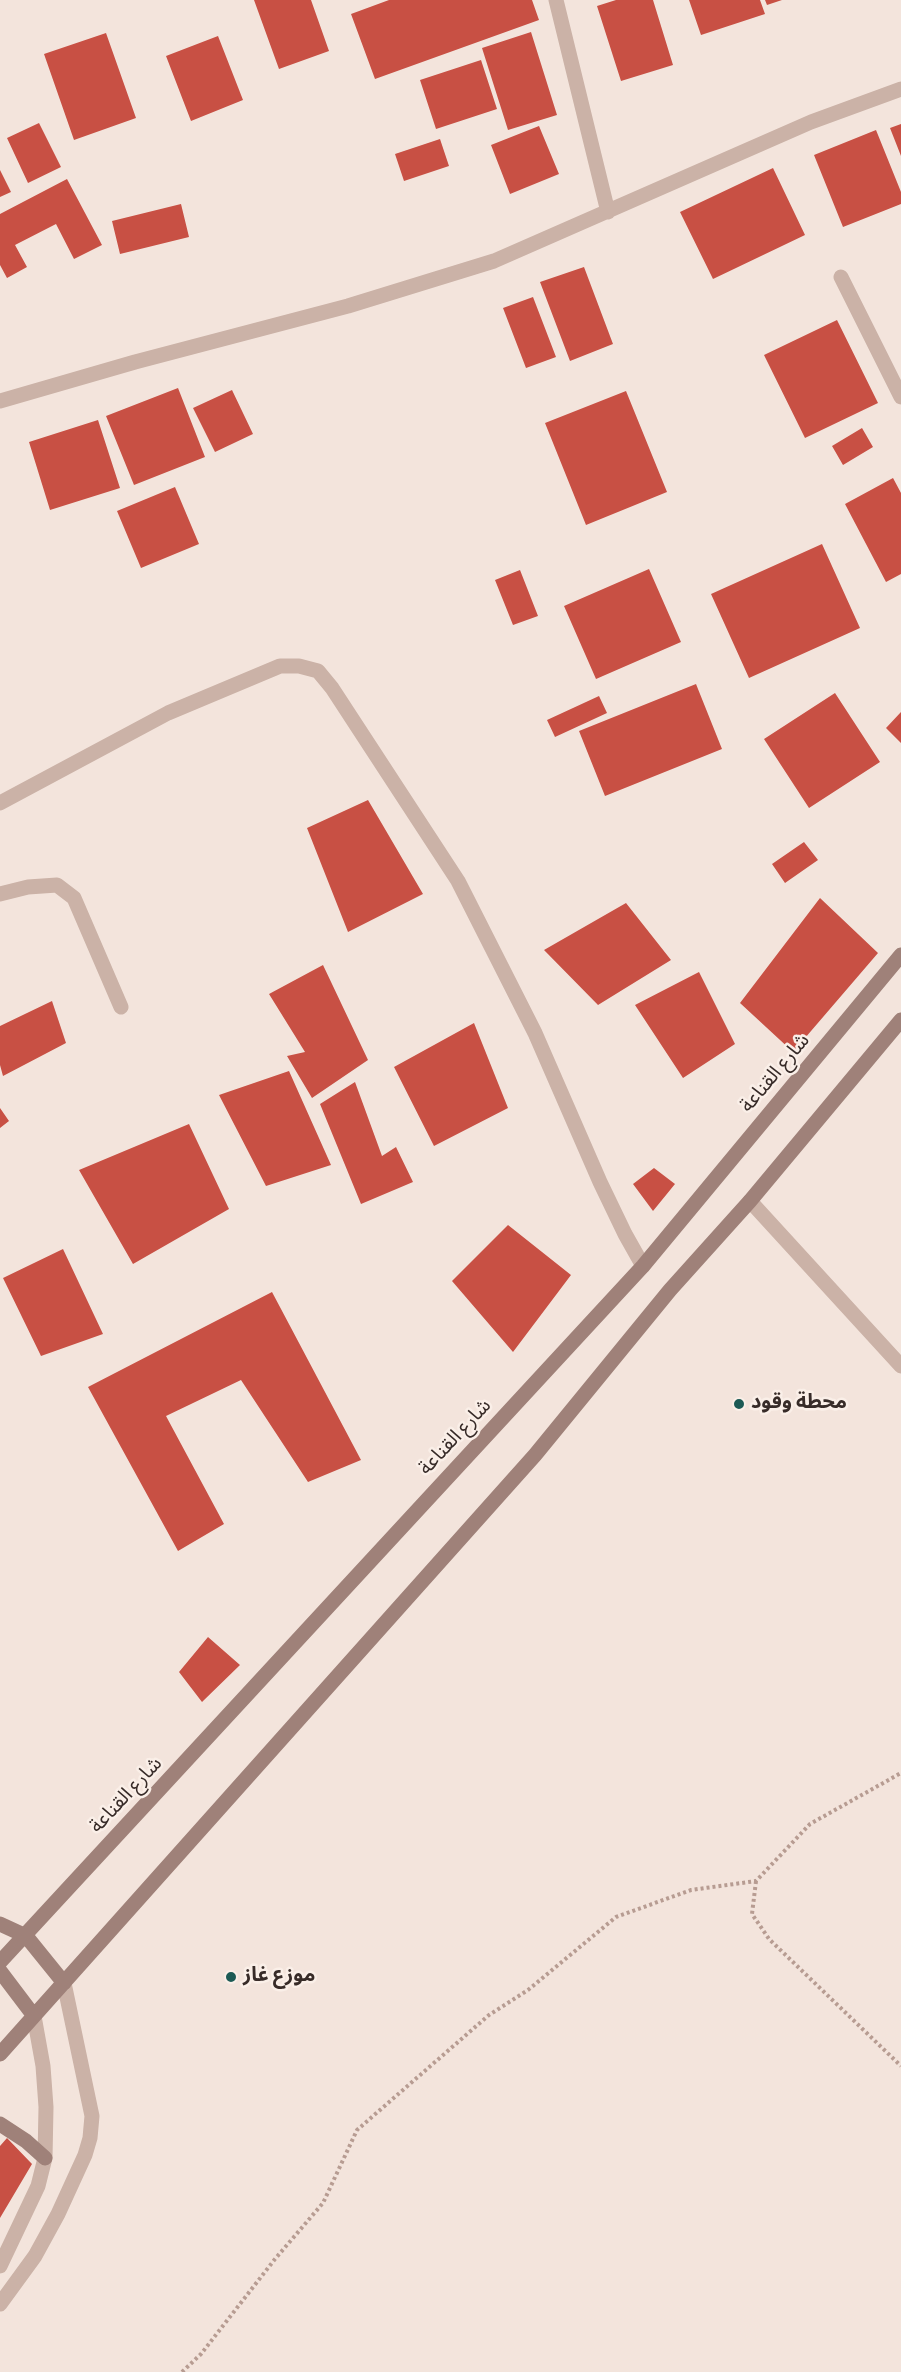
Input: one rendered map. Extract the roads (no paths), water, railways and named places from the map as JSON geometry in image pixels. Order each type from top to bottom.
[{"type":"street","points":[[555,0],[608,212]]},
{"type":"street","points":[[0,401],[371,300],[494,261],[811,122],[901,89]]},
{"type":"street","points":[[841,277],[901,397]]},
{"type":"street","points":[[0,804],[188,704],[280,666],[299,666],[318,671],[332,688],[458,881],[535,1033],[600,1182],[625,1234],[644,1266]]},
{"type":"street","points":[[0,894],[28,887],[57,885],[74,898],[121,1007]]},
{"type":"street","name":"شارع القناعة","points":[[0,1962],[644,1266],[901,955]]},
{"type":"street","points":[[0,2054],[535,1455],[670,1290],[750,1201],[901,1020]]},
{"type":"street","points":[[750,1201],[901,1366]]},
{"type":"street","points":[[0,1924],[26,1936],[64,1983],[92,2116],[90,2138],[58,2214],[35,2256],[0,2304]]},
{"type":"street","points":[[0,1971],[34,2016],[46,2107],[45,2158],[38,2186],[0,2266]]},
{"type":"street","points":[[0,2124],[26,2141],[45,2158]]},
{"type":"place","name":"محطة وقود","points":[[739,1404]]},
{"type":"place","name":"موزع غاز","points":[[231,1977]]}]
